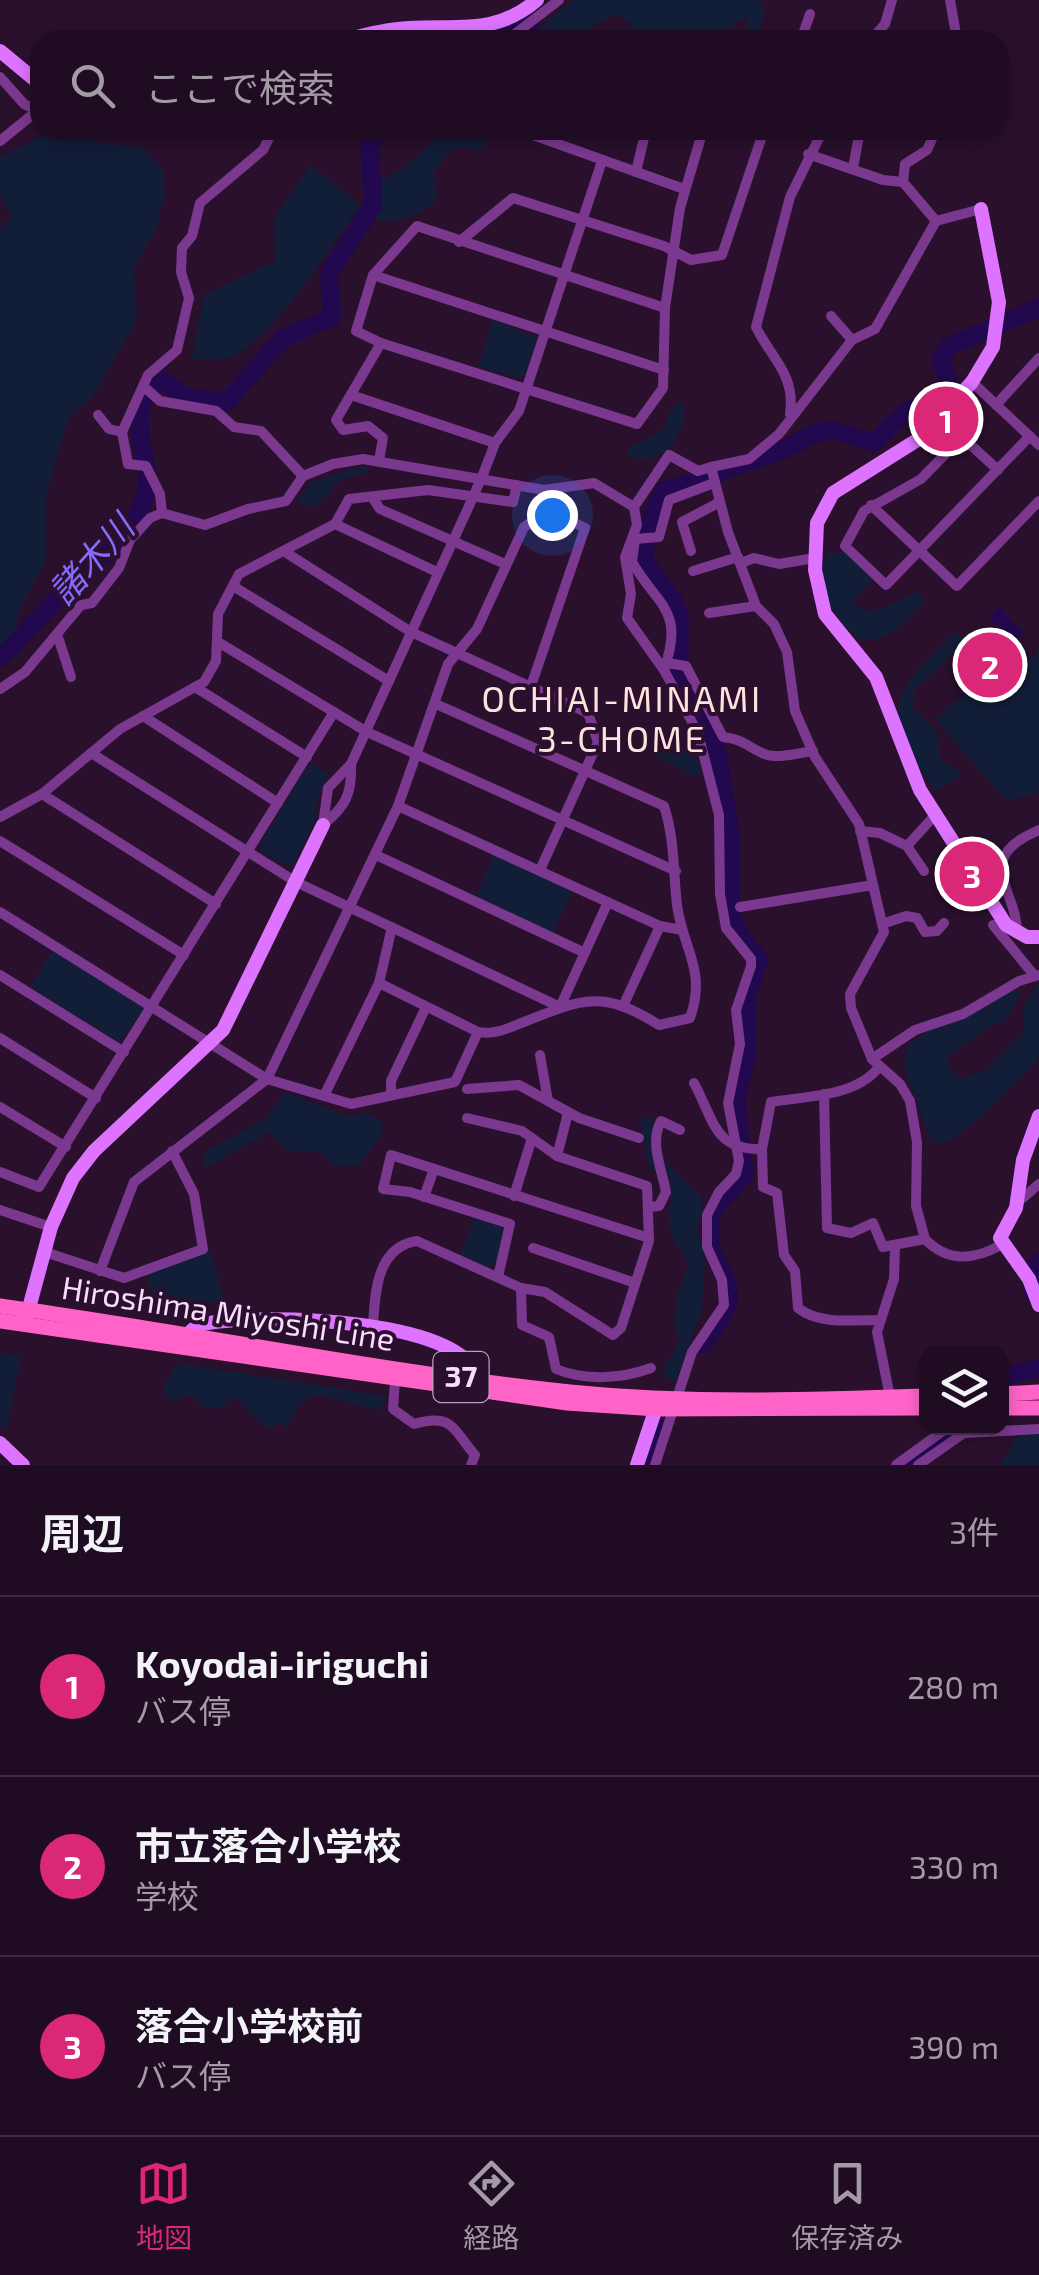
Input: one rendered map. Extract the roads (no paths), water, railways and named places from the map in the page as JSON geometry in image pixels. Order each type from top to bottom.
[{"type":"main road","name":"Hiroshima Miyoshi Line","points":[[0,1306],[26,1318],[395,1381],[666,1404],[919,1408]]},
{"type":"main road","name":"Hiroshima Miyoshi Line","points":[[0,1321],[26,1318],[186,1338],[478,1386],[571,1384],[666,1404],[919,1396]]},
{"type":"main road","points":[[1009,1394],[1039,1392]]},
{"type":"main road","points":[[1009,1408],[1039,1408]]},
{"type":"street","points":[[401,30],[483,28],[506,21],[537,0]]},
{"type":"street","points":[[520,30],[559,0]]},
{"type":"street","points":[[880,30],[892,0]]},
{"type":"street","points":[[950,0],[955,30]]},
{"type":"street","points":[[804,30],[810,14]]},
{"type":"street","points":[[0,51],[30,78]]},
{"type":"street","points":[[0,77],[30,107]]},
{"type":"street","points":[[0,141],[30,118]]},
{"type":"street","points":[[162,513],[160,494],[146,466],[128,464],[124,456],[122,432],[143,386],[160,362],[177,350],[188,298],[181,272],[182,248],[192,236],[200,203],[263,150],[268,140]]},
{"type":"street","points":[[545,140],[684,188]]},
{"type":"street","points":[[636,172],[644,140]]},
{"type":"street","points":[[666,308],[416,226],[372,275],[356,331],[381,343],[637,424],[663,388],[666,308],[684,188],[700,140]]},
{"type":"street","points":[[459,242],[464,234],[513,198],[691,260],[722,255],[761,140]]},
{"type":"street","points":[[790,416],[787,382],[778,359],[756,326],[790,197],[817,140]]},
{"type":"street","points":[[854,168],[858,140]]},
{"type":"street","points":[[903,182],[904,164],[927,150],[932,140]]},
{"type":"street","points":[[808,154],[903,182],[936,221]]},
{"type":"street","points":[[26,1318],[52,1228],[73,1178],[94,1151],[212,1044],[233,1012],[323,826],[328,788],[351,764],[495,443],[519,411],[602,162]]},
{"type":"street","points":[[813,751],[776,756],[762,753],[742,739],[724,737],[671,666],[626,618],[632,594],[625,557],[644,540],[659,537],[670,500],[759,454],[852,340],[875,329],[936,221],[981,209],[997,326],[972,382],[913,445],[833,493],[817,523],[815,558],[824,614],[876,677],[907,766],[1037,975],[962,1014],[916,1030],[876,1063],[862,1082],[824,1094],[771,1102],[762,1150],[762,1187],[777,1193],[784,1255],[795,1271],[798,1308],[807,1316],[880,1320]]},
{"type":"street","points":[[372,275],[664,370]]},
{"type":"street","points":[[831,316],[852,340]]},
{"type":"street","points":[[380,461],[383,438],[368,426],[343,430],[336,420],[381,343]]},
{"type":"street","points":[[996,404],[1038,362]]},
{"type":"street","points":[[972,382],[1034,441],[998,470],[886,586],[845,546],[871,505],[921,478],[962,436],[998,470]]},
{"type":"street","points":[[143,386],[160,401],[216,411],[234,427],[262,431],[303,476]]},
{"type":"street","points":[[351,395],[495,443]]},
{"type":"street","points":[[98,416],[109,429],[122,432]]},
{"type":"street","points":[[634,507],[668,454],[713,475]]},
{"type":"street","points":[[0,689],[26,672],[81,605],[92,603],[119,568],[137,530],[162,513],[205,525],[248,508],[286,502],[303,476],[348,460],[380,461],[544,490],[594,483],[634,507],[644,540],[632,562],[670,616],[671,666],[710,768],[719,816],[720,894],[726,928],[751,958],[736,1010],[740,1044],[728,1103],[741,1150],[740,1161],[736,1174],[719,1192],[708,1215],[707,1247],[722,1280],[724,1305],[692,1352],[637,1465]]},
{"type":"street","points":[[713,475],[756,606],[774,624],[787,652],[795,711],[813,751],[852,808],[860,831],[882,924],[882,943],[850,994],[858,1034],[876,1063],[900,1084],[910,1101],[917,1142],[916,1206],[925,1240],[945,1255],[974,1258],[1001,1245]]},
{"type":"street","points":[[0,817],[42,794],[143,716],[204,682],[216,662],[218,614],[239,574],[335,524],[349,499],[428,490],[513,502],[517,485]]},
{"type":"street","points":[[372,497],[380,509],[505,564]]},
{"type":"street","points":[[691,552],[682,522],[720,502]]},
{"type":"street","points":[[871,505],[957,586],[1039,502]]},
{"type":"street","points":[[100,1271],[134,1182],[267,1080],[398,806],[448,664],[477,629],[524,527],[537,517],[560,515],[585,528],[531,686]]},
{"type":"street","points":[[335,524],[437,572]]},
{"type":"street","points":[[285,552],[411,632],[588,713],[598,742],[540,870]]},
{"type":"street","points":[[693,571],[754,558],[779,564],[815,558]]},
{"type":"street","points":[[233,586],[389,681]]},
{"type":"street","points":[[709,613],[756,606]]},
{"type":"street","points":[[57,634],[71,678]]},
{"type":"street","points":[[218,642],[366,732],[676,871]]},
{"type":"street","points":[[195,687],[307,757]]},
{"type":"street","points":[[379,983],[478,1032],[492,1034],[560,1007],[598,1000],[624,1004],[659,1025],[690,1018],[698,995],[696,964],[682,930],[673,833],[664,806],[436,704]]},
{"type":"street","points":[[0,1172],[39,1187],[334,712]]},
{"type":"street","points":[[143,716],[278,803]]},
{"type":"street","points":[[91,753],[296,882],[560,1007]]},
{"type":"street","points":[[323,826],[345,807],[352,789],[351,764]]},
{"type":"street","points":[[42,794],[216,904]]},
{"type":"street","points":[[398,806],[660,926],[682,930]]},
{"type":"street","points":[[907,846],[936,814]]},
{"type":"street","points":[[1017,938],[1017,923],[1002,888],[1003,862],[1018,840],[1039,830]]},
{"type":"street","points":[[860,831],[880,833],[907,846],[924,870]]},
{"type":"street","points":[[0,841],[184,955]]},
{"type":"street","points":[[376,854],[585,953]]},
{"type":"street","points":[[740,907],[873,885]]},
{"type":"street","points":[[560,1007],[608,902]]},
{"type":"street","points":[[0,912],[267,1080],[350,1104],[455,1082],[478,1032]]},
{"type":"street","points":[[882,924],[906,916],[917,918],[925,932],[936,931],[944,923]]},
{"type":"street","points":[[993,925],[1017,938],[1039,937]]},
{"type":"street","points":[[624,1004],[660,926]]},
{"type":"street","points":[[324,1096],[379,983],[392,928]]},
{"type":"street","points":[[0,976],[124,1052]]},
{"type":"street","points":[[391,1094],[390,1081],[426,1007]]},
{"type":"street","points":[[0,1038],[96,1098]]},
{"type":"street","points":[[540,1054],[548,1102]]},
{"type":"street","points":[[694,1083],[726,1142],[741,1150],[762,1150]]},
{"type":"street","points":[[467,1089],[518,1085],[568,1113],[638,1138]]},
{"type":"street","points":[[824,1094],[827,1228],[851,1233],[874,1223],[883,1248],[925,1240]]},
{"type":"street","points":[[0,1107],[66,1147]]},
{"type":"street","points":[[557,1156],[568,1113]]},
{"type":"street","points":[[1017,1203],[1016,1188],[1039,1116]]},
{"type":"street","points":[[373,1326],[376,1279],[411,1242],[521,1288],[544,1292],[614,1335],[621,1328],[649,1238],[647,1186],[557,1156],[522,1131],[467,1118]]},
{"type":"street","points":[[650,1207],[658,1206],[666,1192],[658,1168],[657,1128],[662,1121],[669,1121],[680,1130]]},
{"type":"street","points":[[514,1196],[532,1138]]},
{"type":"street","points":[[45,1252],[124,1278],[203,1249],[194,1194],[172,1151]]},
{"type":"street","points":[[498,1277],[510,1224],[424,1196],[383,1189],[391,1155],[649,1238]]},
{"type":"street","points":[[424,1196],[434,1169]]},
{"type":"street","points":[[1039,1184],[1017,1203],[1002,1229],[1001,1245],[1030,1279],[1039,1305]]},
{"type":"street","points":[[0,1210],[52,1228]]},
{"type":"street","points":[[890,1397],[877,1344],[880,1320],[894,1279],[894,1246]]},
{"type":"street","points":[[533,1248],[636,1283]]},
{"type":"street","points":[[521,1288],[522,1325],[549,1337],[556,1369],[571,1384],[628,1376],[651,1368]]},
{"type":"street","points":[[186,1338],[202,1324],[401,1329],[465,1354],[478,1386]]},
{"type":"street","points":[[395,1381],[392,1409],[414,1424],[438,1417],[446,1420],[475,1455],[471,1465]]},
{"type":"street","points":[[654,1465],[666,1404]]},
{"type":"street","points":[[918,1465],[964,1434],[1039,1429]]},
{"type":"street","points":[[896,1465],[937,1435]]},
{"type":"street","points":[[0,1443],[23,1465]]},
{"type":"waterway","name":"諸木川","points":[[511,30],[530,23]]},
{"type":"waterway","name":"諸木川","points":[[0,658],[132,524],[147,483],[140,421],[150,392],[164,381],[186,397],[226,403],[283,338],[332,317],[329,273],[373,205],[372,140]]},
{"type":"waterway","points":[[703,1344],[728,1305],[729,1292],[715,1258],[710,1223],[715,1209],[745,1173],[736,1100],[747,1056],[746,1000],[759,960],[736,929],[730,907],[731,839],[718,753],[679,672],[680,620],[673,599],[644,561],[648,523],[664,491],[779,452],[816,433],[832,430],[874,443],[902,414],[942,393],[948,380],[941,360],[948,347],[1039,307]]},
{"type":"waterway","points":[[1032,1293],[1032,1269],[1039,1262]]},
{"type":"waterway","points":[[1009,1375],[1039,1368]]},
{"type":"waterway","points":[[647,1465],[660,1426]]},
{"type":"waterway","points":[[907,1465],[949,1435]]},
{"type":"place","name":"Koyodai-iriguchi","points":[[946,419]]},
{"type":"place","name":"市立落合小学校","points":[[990,665]]},
{"type":"place","name":"落合小学校前","points":[[972,874]]},
{"type":"district","name":"OCHIAI-MINAMI 3-CHOME","points":[[622,720]]}]
